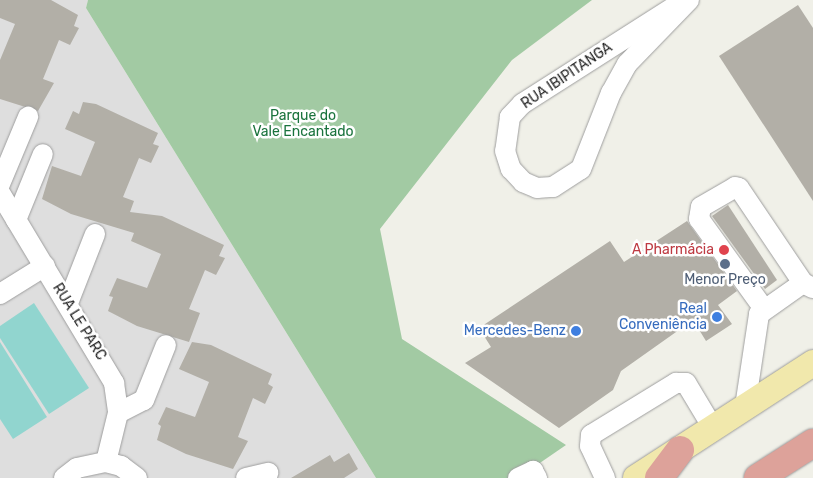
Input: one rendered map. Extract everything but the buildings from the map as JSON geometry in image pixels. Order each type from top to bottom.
[{"type":"highway","points":[[758,478],[813,442]]},
{"type":"highway","points":[[659,478],[680,450]]},
{"type":"main road","points":[[636,478],[813,363]]},
{"type":"street","name":"RUA IBIPITANGA","points":[[685,0],[522,104],[510,117],[505,151],[511,169],[523,182],[537,188],[553,187],[581,169],[610,93],[627,64],[689,0]]},
{"type":"street","points":[[0,184],[28,117]]},
{"type":"street","points":[[16,220],[44,154]]},
{"type":"street","points":[[745,407],[756,320],[764,309],[808,286],[739,188],[735,187],[701,208],[699,219],[764,309]]},
{"type":"street","name":"RUA LE PARC","points":[[0,192],[108,368],[118,397],[118,413],[106,462]]},
{"type":"street","points":[[68,303],[96,234]]},
{"type":"street","points":[[0,294],[45,266]]},
{"type":"street","points":[[118,413],[144,400],[166,345]]},
{"type":"street","points":[[605,478],[590,446],[592,435],[676,383],[686,384],[713,428]]},
{"type":"street","points":[[64,478],[77,468],[106,462],[121,466],[136,478]]},
{"type":"street","points":[[518,478],[533,472],[537,478]]},
{"type":"street","points":[[246,478],[268,473]]},
{"type":"shaded area","points":[[0,0],[88,0],[86,8],[376,478],[0,478]]},
{"type":"shaded area","points":[[34,303],[89,388],[49,414],[0,338],[0,326]]},
{"type":"shaded area","points":[[0,342],[47,417],[13,439],[0,419]]},
{"type":"green space","name":"Parque do Vale Encantado","points":[[88,0],[592,0],[512,60],[380,229],[402,339],[566,445],[518,478],[376,478],[86,8]]},
{"type":"place","name":"A Pharmácia","points":[[724,250]]},
{"type":"place","name":"Menor Preço","points":[[725,264]]},
{"type":"place","name":"Real Conveniência","points":[[717,317]]},
{"type":"place","name":"Mercedes-Benz","points":[[576,331]]}]
